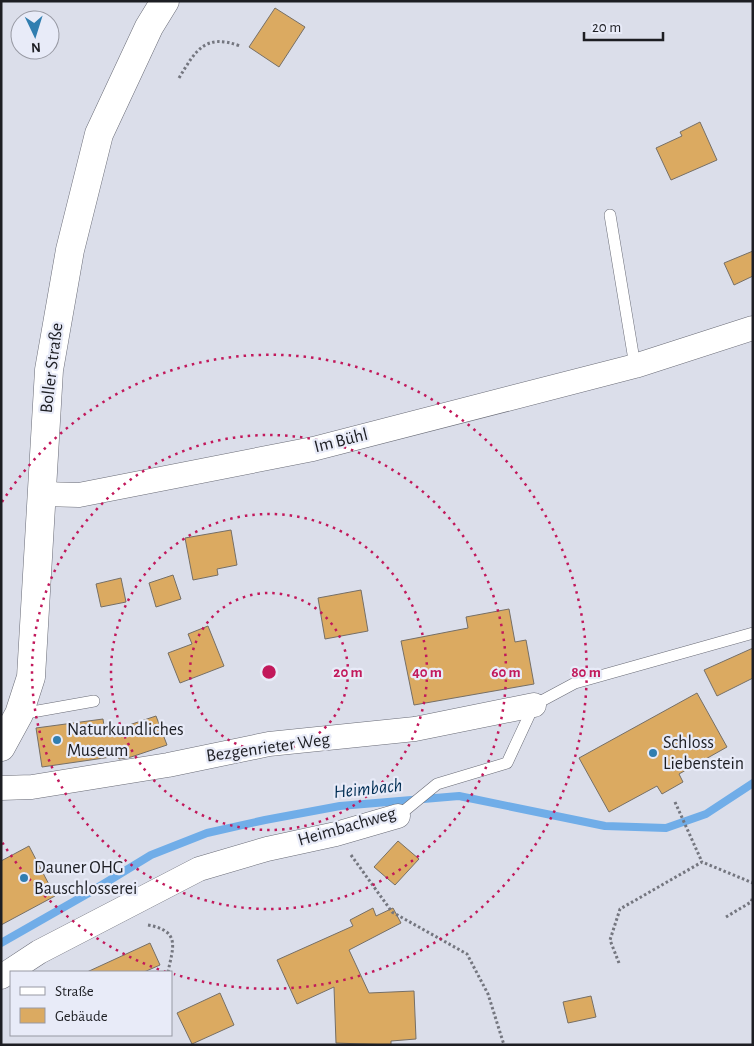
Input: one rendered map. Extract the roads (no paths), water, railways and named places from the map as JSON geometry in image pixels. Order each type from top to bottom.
[{"type":"main road","name":"Boller Straße","points":[[1,747],[19,714],[31,677],[49,370],[70,250],[99,134],[149,27],[165,1]]},
{"type":"street","name":"Im Bühl","points":[[42,494],[80,495],[313,449],[635,366],[753,328]]},
{"type":"street","name":"Bezgenrieter Weg","points":[[1,788],[52,784],[269,744],[415,729],[534,706]]},
{"type":"street","name":"Heimbachweg","points":[[10,971],[39,952],[199,869],[267,849],[336,834],[398,816]]},
{"type":"lane","points":[[610,215],[635,366]]},
{"type":"lane","points":[[534,706],[575,683],[753,633]]},
{"type":"lane","points":[[19,714],[94,701]]},
{"type":"lane","name":"Heimbachweg","points":[[398,816],[438,784],[507,762],[534,706]]},
{"type":"waterway","name":"Heimbach","points":[[1,943],[151,855],[207,833],[265,820],[340,806],[459,796],[605,826],[666,828],[706,814],[753,783]]},
{"type":"place","name":"Naturkundliches Museum","points":[[57,740]]},
{"type":"place","name":"Schloss Liebenstein","points":[[653,753]]},
{"type":"place","name":"Dauner OHG Bauschlosserei","points":[[24,878]]}]
